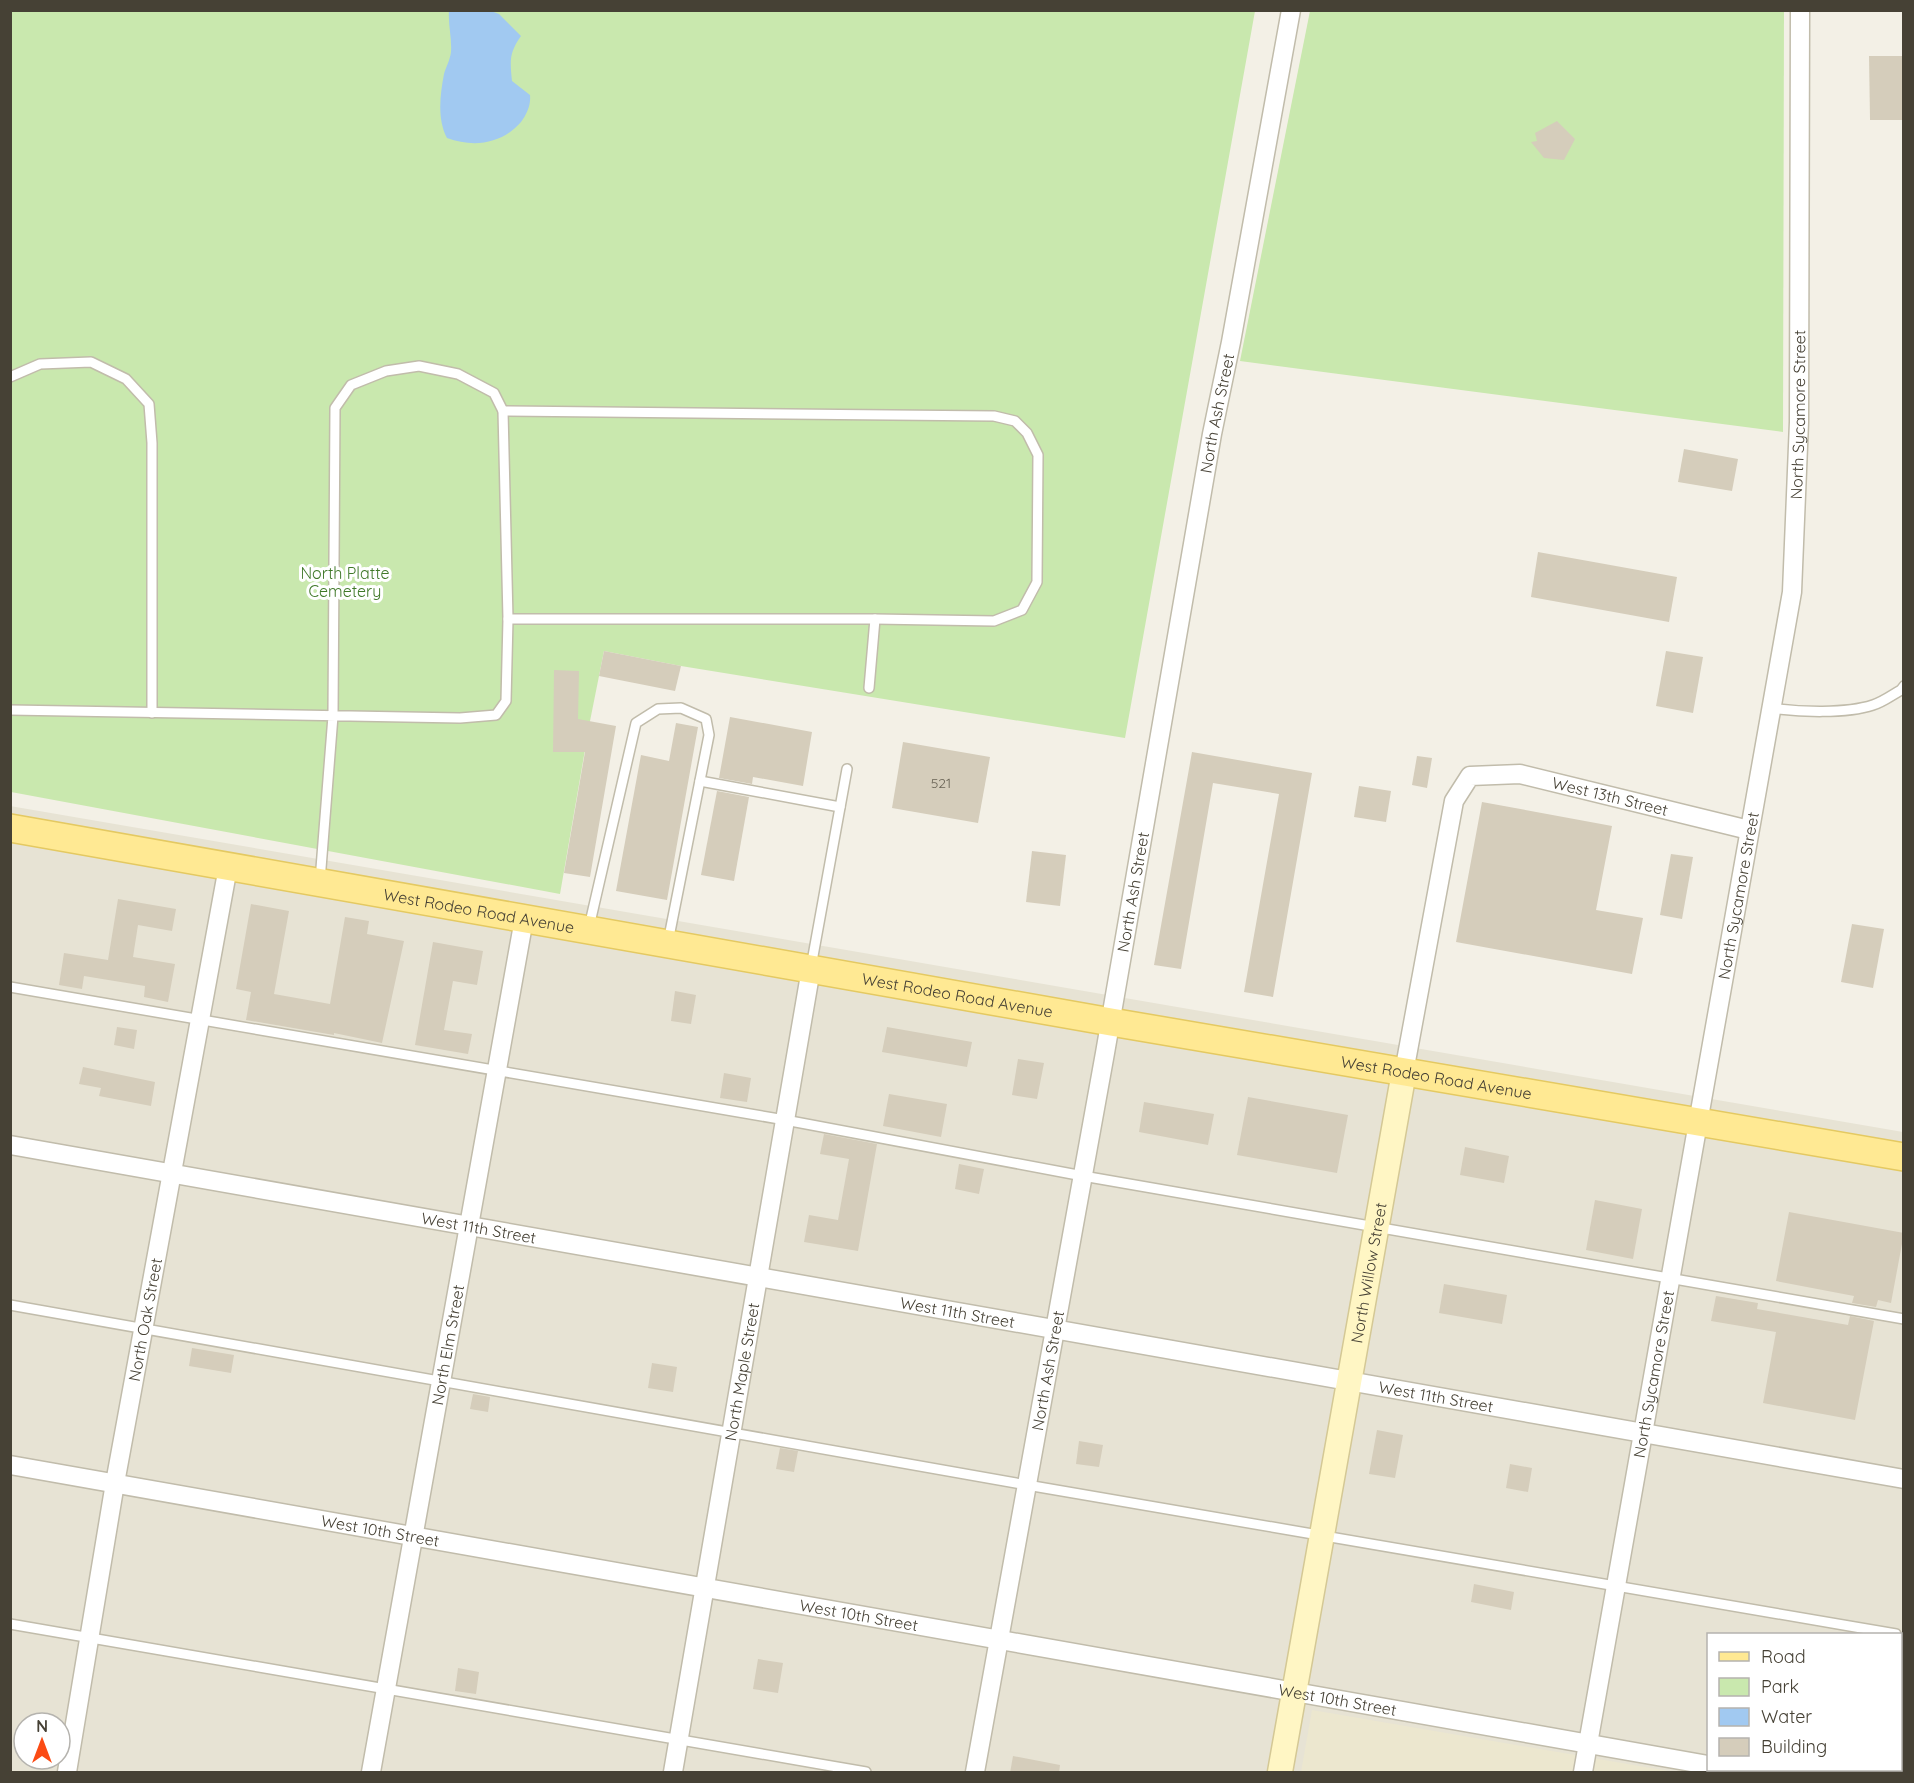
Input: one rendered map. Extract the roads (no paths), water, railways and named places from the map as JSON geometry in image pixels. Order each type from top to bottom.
[{"type":"main road","name":"West Rodeo Road Avenue","points":[[10,828],[1111,1022],[1904,1157]]},
{"type":"main road","name":"North Willow Street","points":[[1280,1773],[1404,1072]]},
{"type":"street","name":"North Ash Street","points":[[975,1773],[1111,1022],[1212,434],[1291,10]]},
{"type":"street","name":"North Sycamore Street","points":[[1583,1773],[1792,592],[1798,434],[1800,10]]},
{"type":"street","name":"West 13th Street","points":[[1470,776],[1520,774],[1749,830]]},
{"type":"street","name":"North Willow Street","points":[[1404,1072],[1454,801],[1470,776]]},
{"type":"street","name":"North Oak Street","points":[[67,1773],[115,1483],[228,867]]},
{"type":"street","name":"North Elm Street","points":[[371,1773],[524,919]]},
{"type":"street","name":"North Maple Street","points":[[673,1773],[811,969]]},
{"type":"street","name":"West 11th Street","points":[[10,1145],[1904,1479]]},
{"type":"street","name":"West 10th Street","points":[[10,1465],[1707,1765]]},
{"type":"lane","points":[[10,377],[40,364],[91,362],[126,379],[148,404],[152,443],[152,713]]},
{"type":"lane","points":[[10,710],[152,713],[333,716],[460,718],[496,715],[506,701],[508,619],[503,411],[494,393],[459,374],[419,366],[386,371],[351,386],[335,408],[333,716],[320,883]]},
{"type":"lane","points":[[503,411],[994,416],[1015,421],[1027,433],[1038,455],[1037,582],[1022,610],[994,621],[508,619]]},
{"type":"lane","points":[[869,688],[875,619]]},
{"type":"lane","points":[[1771,708],[1793,711],[1841,710],[1873,705],[1901,690],[1904,686]]},
{"type":"lane","points":[[588,930],[636,723],[658,709],[681,708],[706,719],[709,735],[667,944]]},
{"type":"lane","points":[[811,969],[847,769]]},
{"type":"lane","points":[[700,781],[840,807]]},
{"type":"lane","points":[[10,987],[785,1120],[1083,1176],[1904,1318]]},
{"type":"lane","points":[[10,1305],[1027,1485],[1888,1633]]},
{"type":"lane","points":[[10,1624],[866,1773]]},
{"type":"water","points":[[449,11],[491,11],[499,14],[521,36],[511,57],[512,81],[530,95],[527,113],[521,122],[505,135],[487,142],[457,141],[447,138],[444,131],[441,98],[444,74],[451,52]]},
{"type":"park label","name":"North Platte Cemetery","points":[[345,582]]}]
